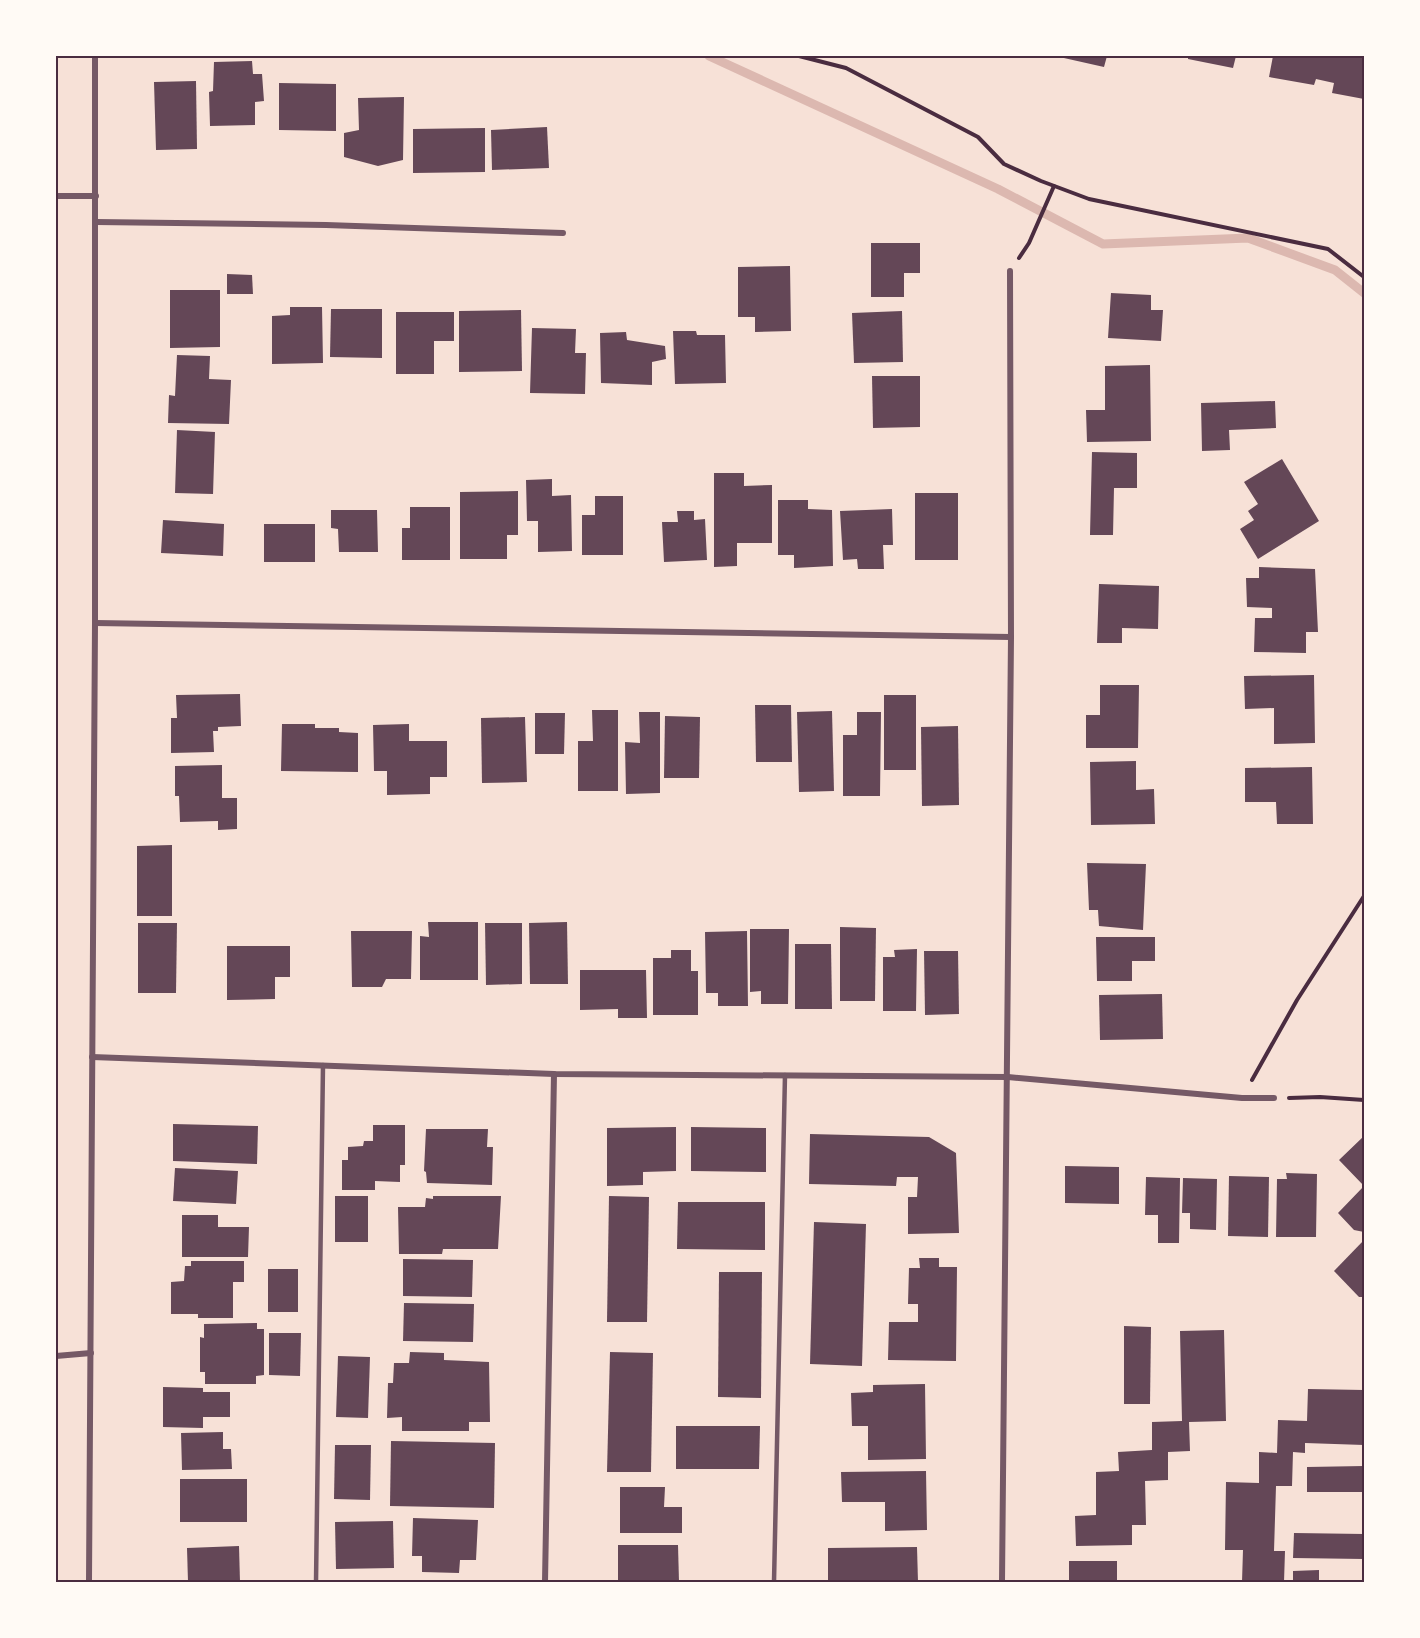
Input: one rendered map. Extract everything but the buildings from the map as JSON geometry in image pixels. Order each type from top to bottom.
[{"type":"street","points":[[89,1582],[95,622],[95,56]]},
{"type":"street","points":[[56,196],[96,195]]},
{"type":"street","points":[[96,222],[326,225],[562,233]]},
{"type":"street","points":[[1002,1582],[1011,637],[1010,271]]},
{"type":"street","points":[[95,622],[1011,637]]},
{"type":"street","points":[[92,1057],[554,1074],[1008,1077],[1242,1098],[1274,1098]]},
{"type":"street","points":[[545,1582],[554,1074]]},
{"type":"street","points":[[56,1356],[91,1353]]},
{"type":"lane","points":[[316,1582],[323,1065]]},
{"type":"lane","points":[[774,1582],[785,1075]]},
{"type":"path","points":[[799,56],[846,68],[978,137],[1004,164],[1054,186],[1089,199],[1328,249],[1365,277]]},
{"type":"path","points":[[1029,243],[1054,186]]},
{"type":"path","points":[[1242,1098],[1297,1000],[1365,896]]},
{"type":"path","points":[[1274,1098],[1320,1097],[1365,1100]]},
{"type":"waterway","points":[[709,56],[998,189],[1103,244],[1248,238],[1335,270],[1364,293]]}]
